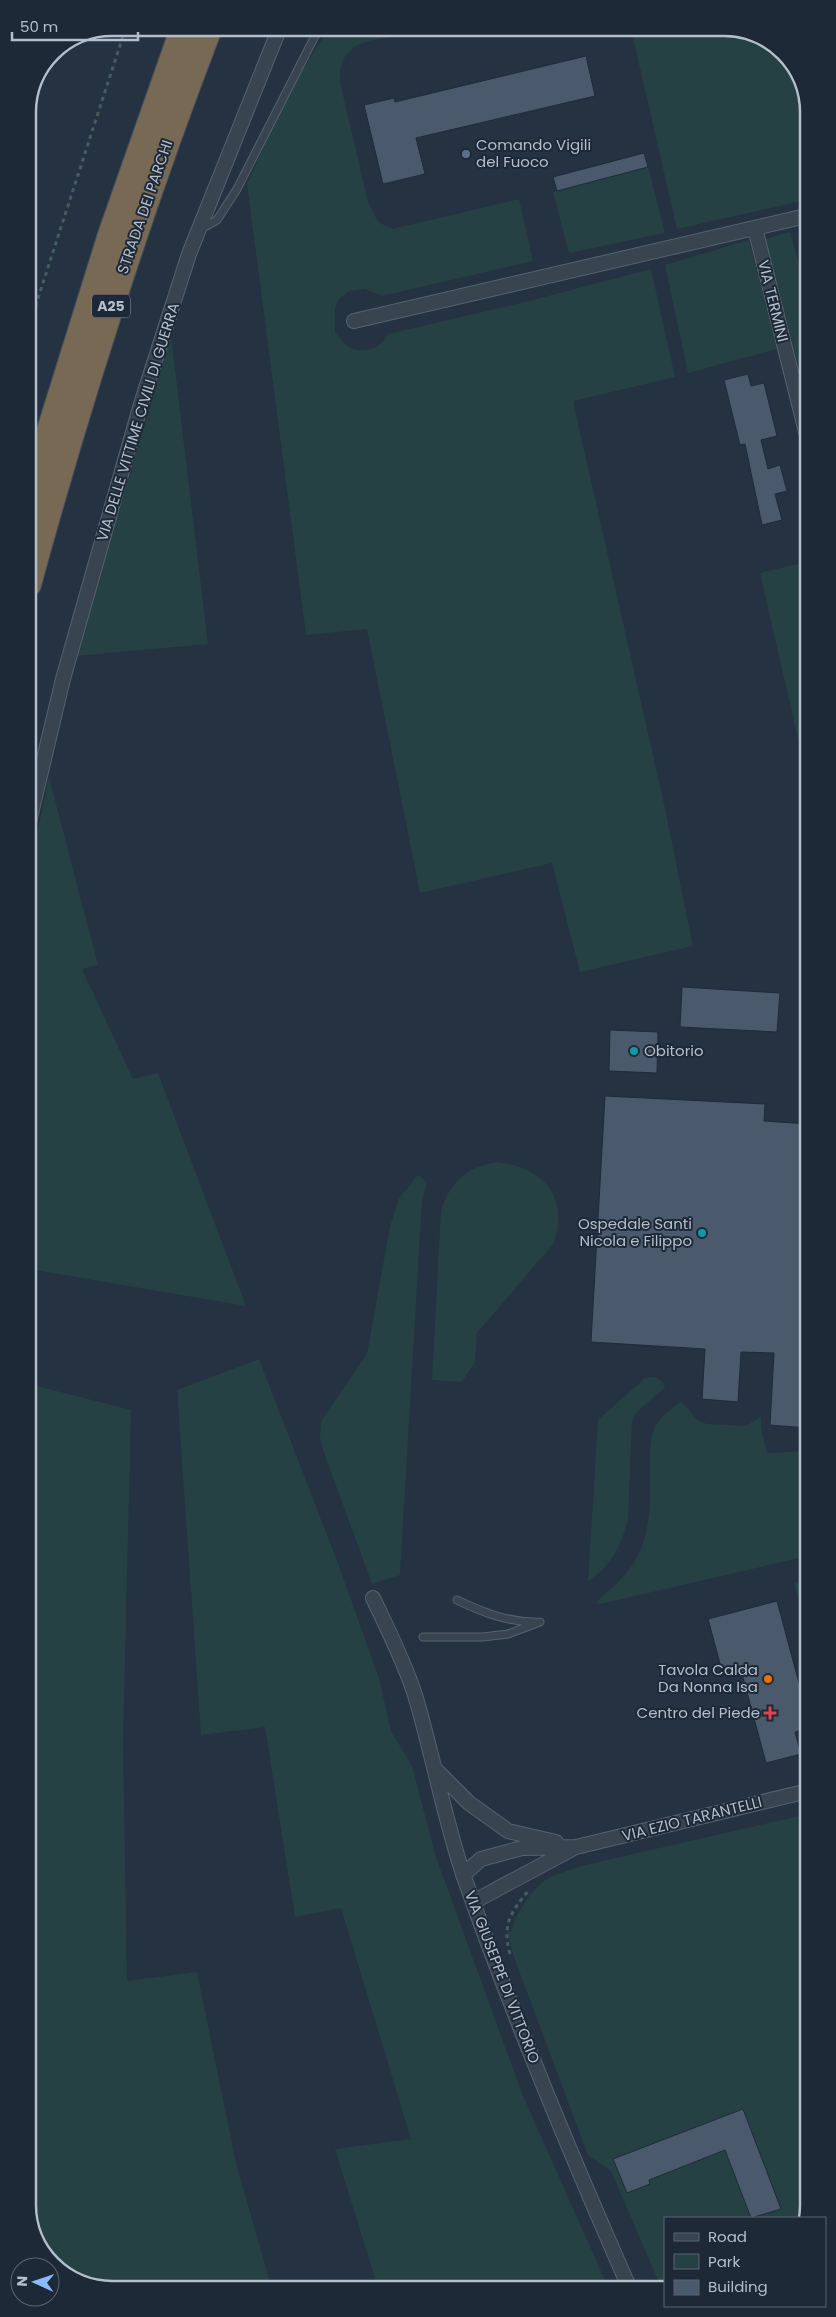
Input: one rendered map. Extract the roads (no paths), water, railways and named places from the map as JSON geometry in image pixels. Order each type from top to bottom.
[{"type":"highway","name":"STRADA DEI PARCHI","points":[[36,474],[60,392],[111,235],[181,36]]},
{"type":"highway","name":"STRADA DEI PARCHI","points":[[36,556],[82,397],[132,242],[205,36]]},
{"type":"street","name":"VIA DELLE VITTIME CIVILI DI GUERRA","points":[[36,793],[63,679],[141,404],[199,231],[276,36]]},
{"type":"street","points":[[354,321],[800,217]]},
{"type":"street","name":"VIA TERMINI","points":[[755,228],[800,408]]},
{"type":"street","name":"VIA GIUSEPPE DI VITTORIO","points":[[373,1598],[402,1657],[415,1695],[463,1875],[503,1985],[578,2172],[627,2281]]},
{"type":"street","points":[[435,1769],[469,1803],[508,1831],[576,1847]]},
{"type":"street","name":"VIA EZIO TARANTELLI","points":[[576,1847],[800,1793]]},
{"type":"street","points":[[463,1875],[481,1859],[522,1848],[576,1847]]},
{"type":"street","points":[[473,1902],[576,1847]]},
{"type":"lane","points":[[199,231],[217,220],[237,188],[315,36]]},
{"type":"lane","points":[[423,1637],[483,1637],[508,1634],[540,1622],[522,1622],[488,1614],[457,1600]]},
{"type":"place","name":"Comando Vigili del Fuoco","points":[[466,154]]},
{"type":"place","name":"Obitorio","points":[[634,1051]]},
{"type":"place","name":"Ospedale Santi Nicola e Filippo","points":[[702,1233]]},
{"type":"place","name":"Tavola Calda Da Nonna Isa","points":[[768,1679]]},
{"type":"place","name":"Centro del Piede","points":[[770,1713]]}]
